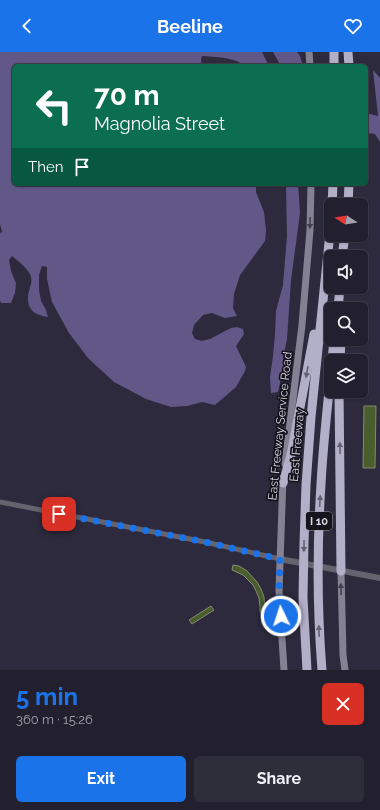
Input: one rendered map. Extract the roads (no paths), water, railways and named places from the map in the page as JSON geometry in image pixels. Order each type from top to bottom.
[{"type":"highway","points":[[333,53],[334,64]]},
{"type":"highway","points":[[349,53],[349,64]]},
{"type":"highway","points":[[333,198],[334,186]]},
{"type":"highway","points":[[348,198],[349,186]]},
{"type":"highway","points":[[283,483],[292,448],[324,276]]},
{"type":"highway","name":"East Freeway","points":[[307,670],[303,598],[306,485],[324,286]]},
{"type":"highway","name":"I 10","points":[[322,670],[318,600],[319,529],[324,439],[328,398]]},
{"type":"highway","points":[[339,398],[341,571]]},
{"type":"main road","points":[[309,52],[310,64]]},
{"type":"main road","name":"East Freeway Service Road","points":[[284,670],[279,590],[283,483],[302,325],[310,230],[311,186]]},
{"type":"main road","points":[[341,571],[344,670]]},
{"type":"street","points":[[0,502],[380,578]]}]
